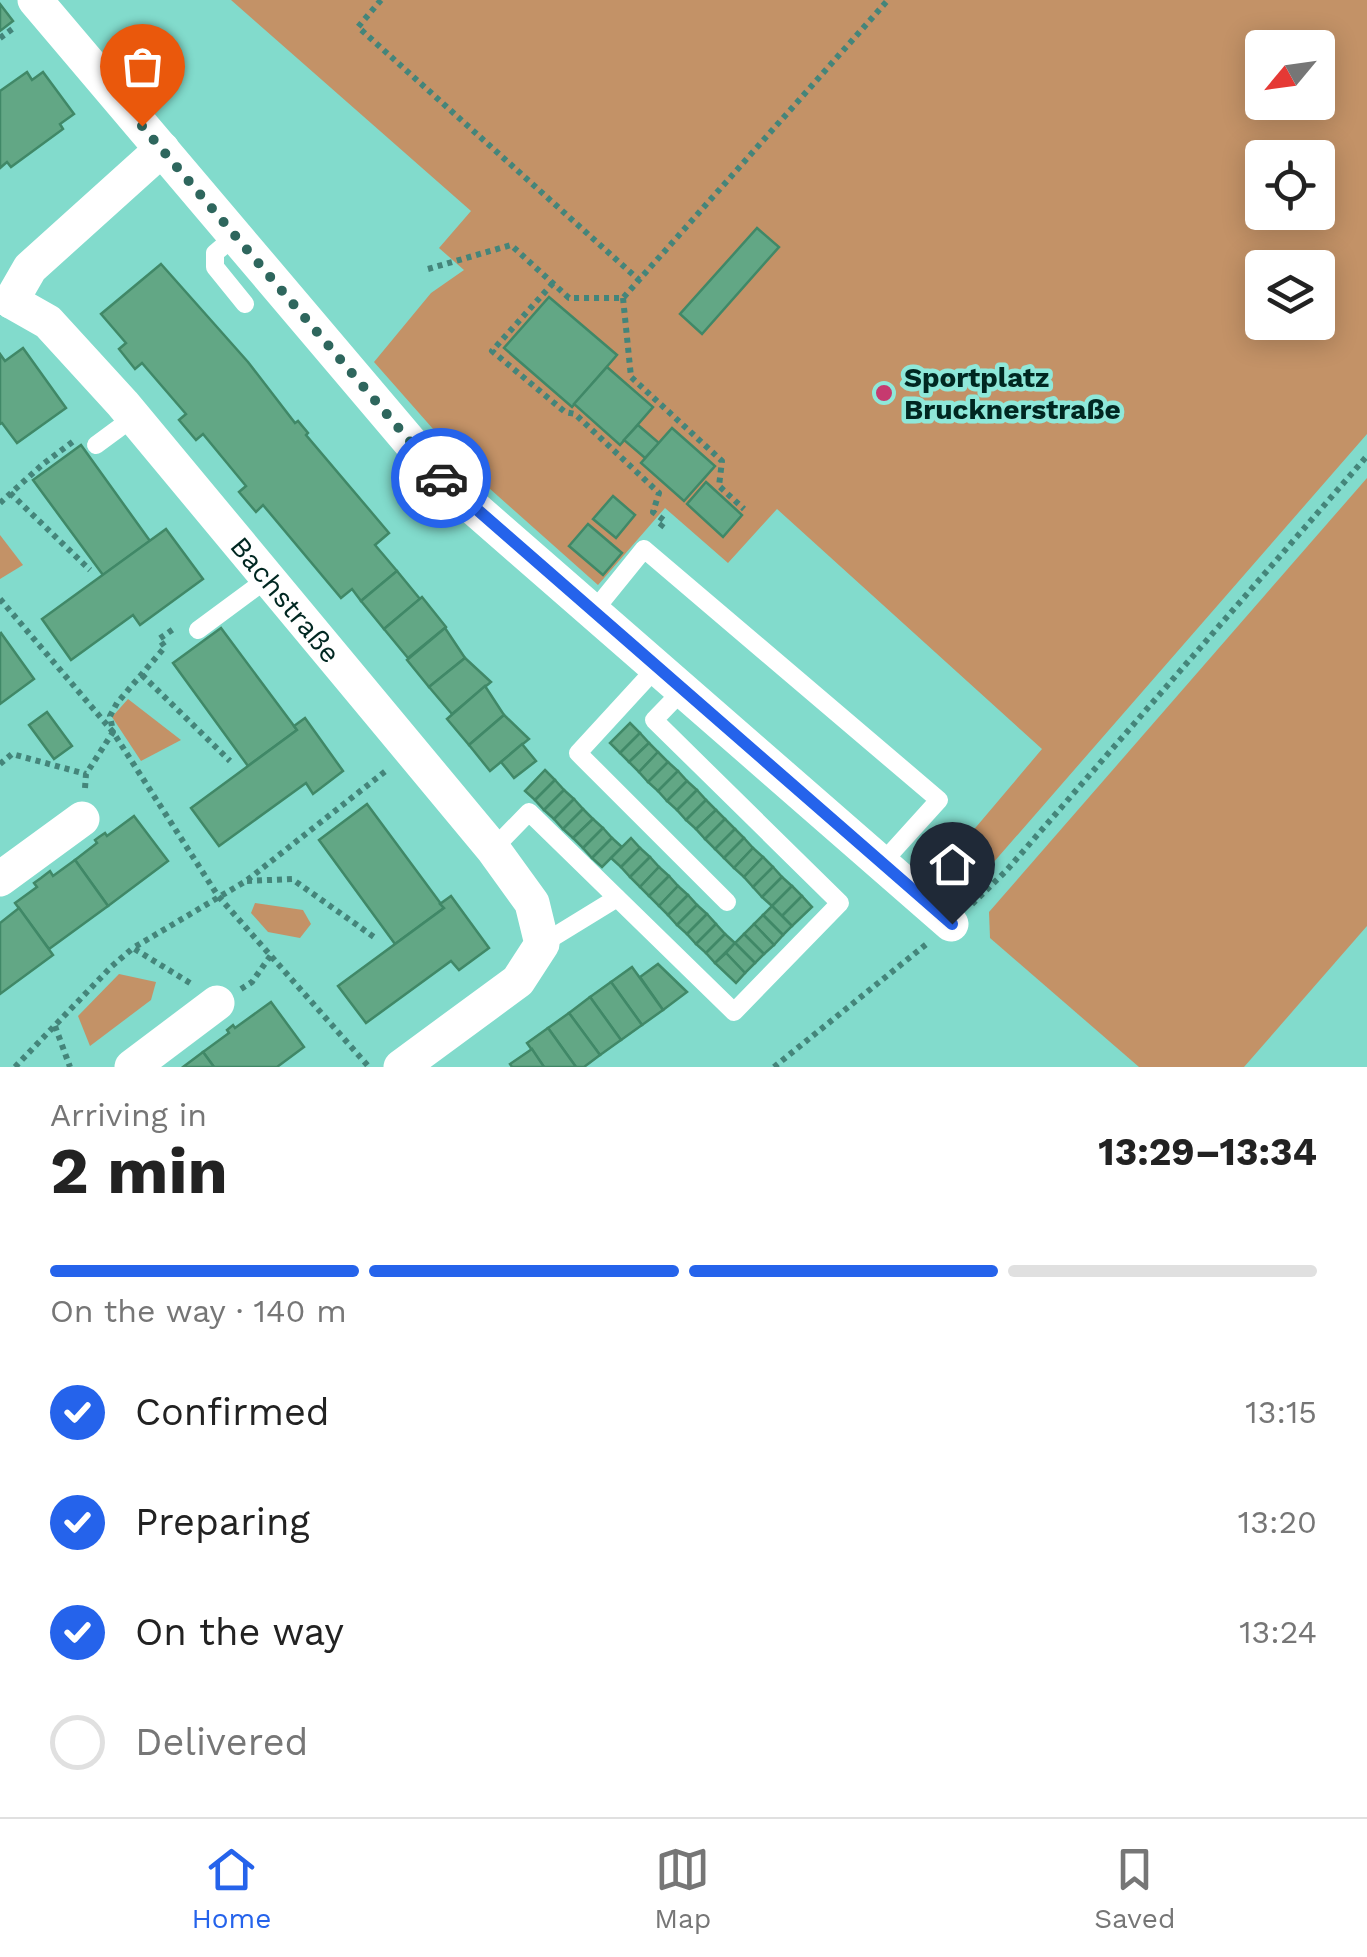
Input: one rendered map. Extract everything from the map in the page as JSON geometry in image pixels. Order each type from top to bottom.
[{"type":"street","points":[[36,0],[443,481],[952,924]]},
{"type":"street","name":"Bachstraße","points":[[162,150],[30,268],[5,302],[48,322],[128,411],[493,849],[532,904],[542,944]]},
{"type":"street","points":[[0,878],[82,819]]},
{"type":"street","points":[[401,1067],[518,980],[542,944]]},
{"type":"street","points":[[132,1067],[217,1004]]},
{"type":"lane","points":[[235,236],[216,253],[215,267],[245,304]]},
{"type":"lane","points":[[96,445],[128,411]]},
{"type":"lane","points":[[593,612],[644,549],[940,800],[882,863]]},
{"type":"lane","points":[[198,630],[267,579]]},
{"type":"lane","points":[[493,849],[529,812],[734,1012],[840,903],[654,720],[670,679]]},
{"type":"lane","points":[[670,679],[578,753],[727,902]]},
{"type":"lane","points":[[542,944],[617,898]]},
{"type":"path","points":[[381,0],[358,27],[639,280]]},
{"type":"path","points":[[428,270],[511,245],[569,298],[622,298],[888,0]]},
{"type":"path","points":[[553,283],[492,351],[565,412],[575,414],[658,493],[653,512],[665,521],[644,549]]},
{"type":"path","points":[[622,298],[631,378],[722,461],[720,486],[744,510]]},
{"type":"path","points":[[0,503],[42,464],[128,411]]},
{"type":"path","points":[[774,1067],[952,924],[1006,871],[1367,456]]},
{"type":"path","points":[[10,493],[90,570]]},
{"type":"path","points":[[0,599],[112,732],[218,896],[369,1067]]},
{"type":"path","points":[[142,675],[230,761]]},
{"type":"path","points":[[82,819],[86,774],[112,732],[110,716],[117,703]]},
{"type":"path","points":[[14,1067],[133,948],[246,881],[412,751]]},
{"type":"path","points":[[0,764],[12,754],[86,774]]},
{"type":"path","points":[[246,881],[292,880],[374,937]]},
{"type":"path","points":[[133,948],[217,1004],[252,982],[271,955]]},
{"type":"path","points":[[54,1026],[70,1067]]},
{"type":"shaded area","name":"Sportplatz Brucknerstraße","points":[[231,0],[1367,0],[1367,434],[966,894],[938,872],[1042,749],[777,509],[728,563],[665,508],[598,585],[471,472],[374,362],[431,293],[464,270],[439,248],[471,211]]},
{"type":"shaded area","points":[[1367,478],[1367,926],[1244,1067],[1139,1067],[990,938],[989,912]]},
{"type":"shaded area","points":[[0,535],[23,565],[0,579]]},
{"type":"shaded area","points":[[128,699],[181,740],[141,761],[112,717]]},
{"type":"shaded area","points":[[255,903],[303,910],[311,924],[300,938],[268,932],[251,913]]},
{"type":"shaded area","points":[[119,974],[156,982],[151,1000],[90,1046],[78,1016]]},
{"type":"building","points":[[0,4],[13,21],[0,31]]},
{"type":"building","points":[[27,72],[32,80],[43,72],[74,114],[60,124],[63,129],[11,167],[7,162],[0,168],[0,91]]},
{"type":"building","points":[[757,228],[779,247],[702,334],[680,314]]},
{"type":"building","points":[[161,264],[248,362],[389,533],[375,545],[397,571],[361,601],[352,589],[341,598],[263,505],[256,512],[239,492],[246,486],[203,434],[196,440],[179,420],[186,414],[142,363],[135,369],[119,349],[126,343],[101,314]]},
{"type":"building","points":[[549,297],[617,355],[572,407],[504,348]]},
{"type":"building","points":[[23,348],[66,408],[17,443],[0,424],[0,354],[5,361]]},
{"type":"building","points":[[607,367],[653,407],[620,445],[574,404]]},
{"type":"building","points":[[638,425],[659,443],[645,458],[624,440]]},
{"type":"building","points":[[672,428],[715,466],[684,501],[641,463]]},
{"type":"building","points":[[81,445],[150,541],[103,575],[33,480]]},
{"type":"building","points":[[706,482],[742,515],[723,537],[687,504]]},
{"type":"building","points":[[613,496],[635,515],[616,538],[593,519]]},
{"type":"building","points":[[588,524],[622,553],[603,575],[569,546]]},
{"type":"building","points":[[166,529],[203,579],[140,625],[133,615],[71,660],[42,619]]},
{"type":"building","points":[[397,571],[420,599],[384,629],[361,601]]},
{"type":"building","points":[[422,597],[446,627],[408,658],[384,629]]},
{"type":"building","points":[[221,628],[297,730],[248,766],[173,663]]},
{"type":"building","points":[[445,628],[465,658],[429,687],[407,660]]},
{"type":"building","points":[[0,634],[34,679],[0,704]]},
{"type":"building","points":[[465,658],[491,682],[452,714],[429,687]]},
{"type":"building","points":[[485,686],[504,715],[469,745],[447,719]]},
{"type":"building","points":[[47,712],[72,746],[54,759],[29,725]]},
{"type":"building","points":[[504,715],[529,739],[490,771],[469,745]]},
{"type":"building","points":[[305,718],[343,771],[313,794],[306,783],[219,846],[191,808],[297,730],[294,726]]},
{"type":"building","points":[[630,723],[640,733],[620,753],[610,743]]},
{"type":"building","points":[[640,733],[649,743],[629,762],[620,753]]},
{"type":"building","points":[[649,743],[658,752],[639,772],[629,762]]},
{"type":"building","points":[[522,744],[536,761],[514,778],[501,762]]},
{"type":"building","points":[[658,752],[668,762],[648,782],[639,772]]},
{"type":"building","points":[[668,762],[678,771],[658,791],[648,782]]},
{"type":"building","points":[[545,770],[555,780],[535,800],[525,791]]},
{"type":"building","points":[[678,771],[687,781],[667,801],[658,791]]},
{"type":"building","points":[[555,780],[564,790],[544,810],[535,800]]},
{"type":"building","points":[[687,781],[697,790],[677,810],[667,801]]},
{"type":"building","points":[[564,790],[574,799],[554,819],[544,810]]},
{"type":"building","points":[[697,790],[706,800],[686,820],[677,810]]},
{"type":"building","points":[[574,799],[583,809],[563,829],[554,819]]},
{"type":"building","points":[[706,800],[716,810],[696,829],[686,820]]},
{"type":"building","points":[[367,804],[444,908],[395,944],[319,840]]},
{"type":"building","points":[[583,809],[593,819],[573,838],[563,829]]},
{"type":"building","points":[[716,810],[725,819],[705,839],[696,829]]},
{"type":"building","points":[[134,816],[168,861],[108,906],[75,860],[99,837],[105,833],[107,836]]},
{"type":"building","points":[[593,819],[603,828],[583,848],[573,838]]},
{"type":"building","points":[[725,819],[735,829],[715,849],[705,839]]},
{"type":"building","points":[[603,828],[612,838],[592,858],[583,848]]},
{"type":"building","points":[[735,829],[744,838],[724,858],[715,849]]},
{"type":"building","points":[[612,838],[622,847],[602,867],[592,858]]},
{"type":"building","points":[[631,838],[640,848],[621,867],[611,858]]},
{"type":"building","points":[[744,838],[753,848],[734,868],[724,858]]},
{"type":"building","points":[[640,848],[650,857],[630,877],[621,867]]},
{"type":"building","points":[[753,848],[763,857],[744,877],[734,868]]},
{"type":"building","points":[[650,857],[659,867],[640,887],[630,877]]},
{"type":"building","points":[[763,857],[773,867],[753,887],[744,877]]},
{"type":"building","points":[[75,860],[108,906],[49,949],[15,903],[37,887],[34,883],[50,871],[53,876]]},
{"type":"building","points":[[659,867],[669,876],[649,896],[640,887]]},
{"type":"building","points":[[773,867],[782,877],[762,897],[753,887]]},
{"type":"building","points":[[669,876],[678,886],[659,906],[649,896]]},
{"type":"building","points":[[782,877],[792,886],[772,906],[762,897]]},
{"type":"building","points":[[678,886],[688,895],[668,915],[659,906]]},
{"type":"building","points":[[792,886],[802,896],[782,916],[772,906]]},
{"type":"building","points":[[688,895],[697,905],[677,925],[668,915]]},
{"type":"building","points":[[451,896],[489,948],[459,970],[451,961],[366,1023],[338,986],[444,908],[440,904]]},
{"type":"building","points":[[802,896],[812,907],[792,926],[782,916]]},
{"type":"building","points":[[697,905],[707,914],[687,934],[677,925]]},
{"type":"building","points":[[772,906],[792,926],[783,935],[763,915]]},
{"type":"building","points":[[19,908],[53,955],[0,994],[0,923]]},
{"type":"building","points":[[707,914],[716,924],[696,944],[687,934]]},
{"type":"building","points":[[763,915],[783,935],[774,945],[754,924]]},
{"type":"building","points":[[716,924],[725,934],[706,953],[696,944]]},
{"type":"building","points":[[754,924],[774,945],[764,954],[744,934]]},
{"type":"building","points":[[725,934],[735,943],[715,963],[706,953]]},
{"type":"building","points":[[744,934],[764,954],[755,963],[735,943]]},
{"type":"building","points":[[735,943],[755,963],[745,973],[726,953]]},
{"type":"building","points":[[726,953],[745,973],[736,983],[715,963]]},
{"type":"building","points":[[658,964],[687,992],[663,1010],[640,977]]},
{"type":"building","points":[[632,967],[663,1010],[642,1025],[611,982]]},
{"type":"building","points":[[611,982],[642,1025],[621,1040],[590,997]]},
{"type":"building","points":[[590,997],[621,1040],[600,1055],[569,1013]]},
{"type":"building","points":[[271,1002],[304,1047],[277,1067],[214,1067],[203,1052],[229,1033],[227,1030],[233,1025],[235,1028]]},
{"type":"building","points":[[569,1013],[600,1055],[584,1067],[576,1067],[548,1028]]},
{"type":"building","points":[[548,1028],[576,1067],[544,1067],[527,1043]]},
{"type":"building","points":[[532,1049],[544,1067],[512,1067],[510,1064]]},
{"type":"building","points":[[203,1052],[214,1067],[183,1067]]},
{"type":"way so far","points":[[142,126],[441,478]]},
{"type":"place","name":"Sportplatz Brucknerstraße","points":[[884,393]]},
{"type":"route","points":[[441,478],[952,924]]}]
